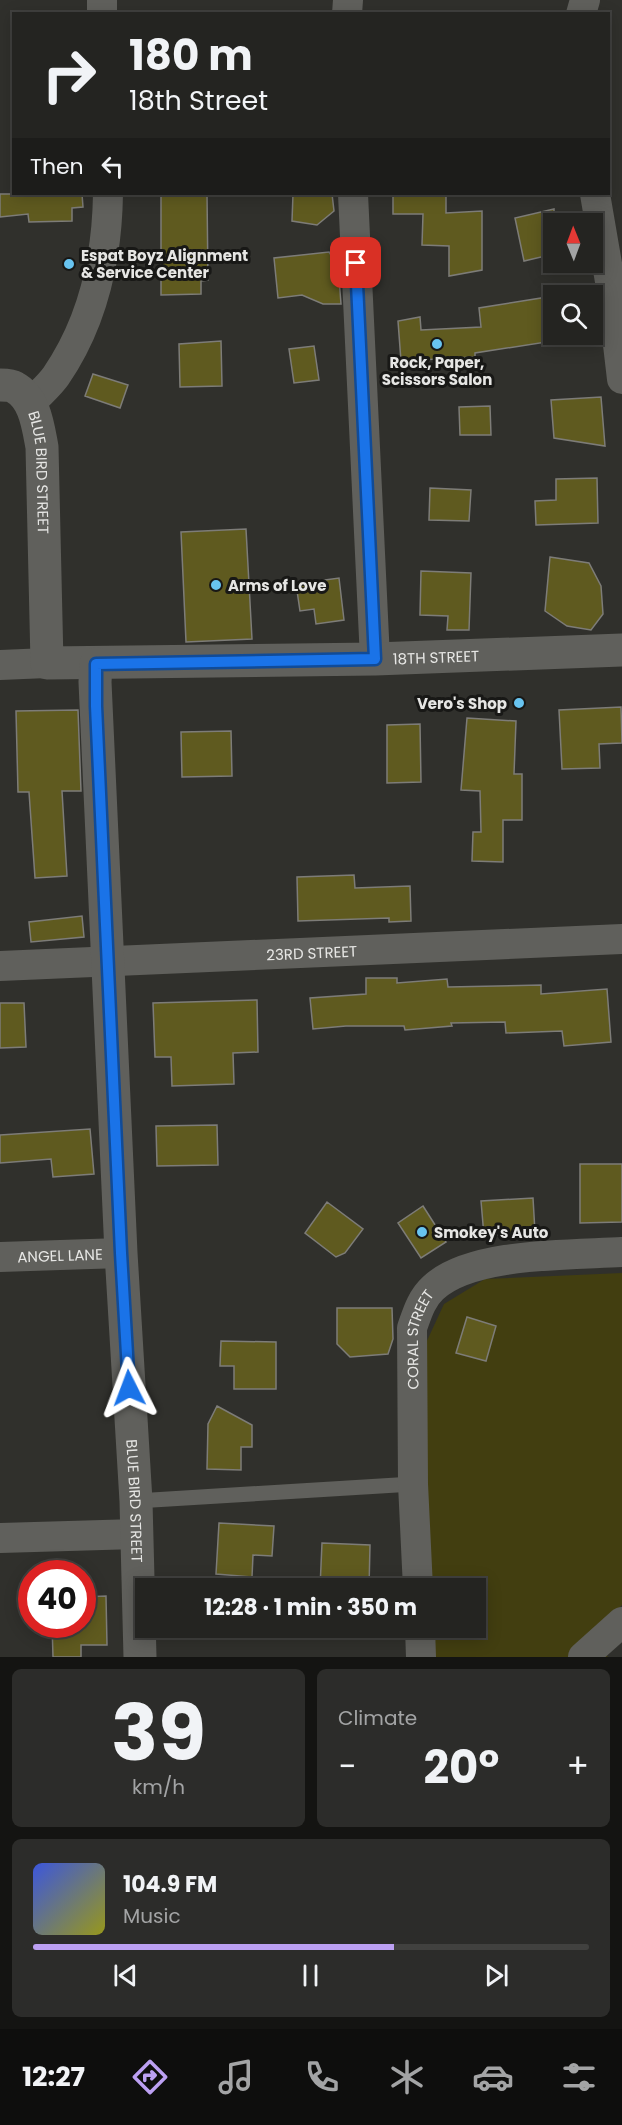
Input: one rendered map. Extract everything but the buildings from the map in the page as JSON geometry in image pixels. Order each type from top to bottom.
[{"type":"street","name":"BLUE BIRD STREET","points":[[48,663],[42,447],[31,403],[55,378],[83,327],[103,260],[108,195]]},
{"type":"street","points":[[353,195],[375,659]]},
{"type":"street","points":[[595,195],[612,293],[622,379]]},
{"type":"street","points":[[0,384],[15,387],[31,403]]},
{"type":"street","name":"18TH STREET","points":[[0,665],[375,659],[622,650]]},
{"type":"street","name":"BLUE BIRD STREET","points":[[96,664],[121,1253],[136,1501],[140,1657]]},
{"type":"street","name":"23RD STREET","points":[[0,966],[622,939]]},
{"type":"street","name":"CORAL STREET","points":[[418,1578],[413,1484],[412,1328],[420,1305],[434,1287],[455,1274],[482,1264],[520,1258],[622,1252]]},
{"type":"street","name":"ANGEL LANE","points":[[0,1257],[121,1253]]},
{"type":"street","points":[[0,1538],[137,1534]]},
{"type":"street","points":[[583,1657],[622,1622]]},
{"type":"street","points":[[420,1638],[421,1657]]},
{"type":"lane","points":[[136,1501],[413,1484]]},
{"type":"shaded area","points":[[622,1273],[622,1605],[589,1637],[608,1657],[434,1657],[433,1638],[486,1638],[486,1578],[431,1578],[423,1400],[425,1345],[444,1304],[485,1279]]},
{"type":"place","name":"Espat Boyz Alignment & Service Center","points":[[69,264]]},
{"type":"place","name":"Rock, Paper, Scissors Salon","points":[[437,344]]},
{"type":"place","name":"Arms of Love","points":[[216,585]]},
{"type":"place","name":"Vero's Shop","points":[[519,703]]},
{"type":"place","name":"Smokey's Auto","points":[[422,1232]]},
{"type":"route","points":[[129,1388],[96,706],[96,664],[375,659],[356,263]]}]
